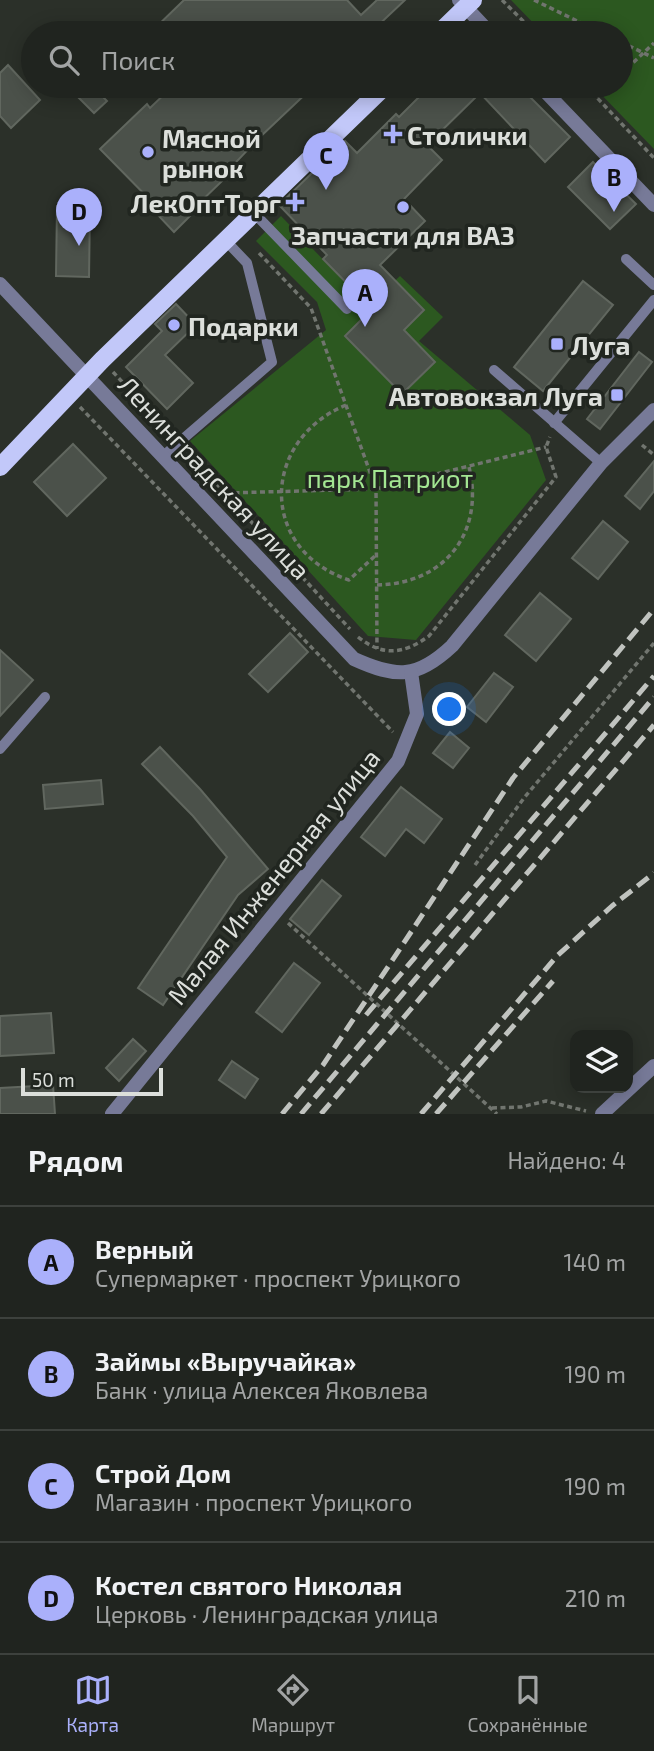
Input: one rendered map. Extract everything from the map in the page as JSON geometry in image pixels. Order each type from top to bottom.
[{"type":"main road","points":[[449,21],[466,2]]},
{"type":"main road","points":[[0,467],[102,360],[373,98]]},
{"type":"street","points":[[466,2],[481,21]]},
{"type":"street","points":[[551,98],[654,205]]},
{"type":"street","name":"Ленинградская улица","points":[[0,284],[354,659],[382,671],[411,671]]},
{"type":"street","points":[[411,671],[435,662],[452,646],[601,463],[654,410]]},
{"type":"street","name":"Малая Инженерная улица","points":[[112,1114],[398,761],[417,714],[411,671]]},
{"type":"street","points":[[595,1113],[654,1066]]},
{"type":"lane","points":[[254,213],[347,309]]},
{"type":"lane","points":[[162,457],[272,362],[247,263],[231,235]]},
{"type":"lane","points":[[626,259],[654,285]]},
{"type":"lane","points":[[554,423],[654,300]]},
{"type":"lane","points":[[494,370],[601,463]]},
{"type":"lane","points":[[0,749],[45,697]]},
{"type":"path","points":[[502,0],[523,21]]},
{"type":"path","points":[[534,0],[577,21]]},
{"type":"path","points":[[633,63],[654,43]]},
{"type":"path","points":[[633,48],[654,58]]},
{"type":"path","points":[[598,98],[654,158]]},
{"type":"path","points":[[231,235],[311,308],[376,489],[377,649]]},
{"type":"path","points":[[102,360],[360,639],[377,649],[394,652],[412,648],[429,636],[556,477],[546,446],[554,423]]},
{"type":"path","points":[[69,396],[405,745]]},
{"type":"path","points":[[346,405],[317,420],[305,431],[288,459],[282,492],[285,518],[305,552],[325,569],[349,580],[377,554]]},
{"type":"path","points":[[226,494],[376,489],[546,446]]},
{"type":"path","points":[[377,585],[420,577],[445,561],[455,550],[469,524],[472,510],[473,481],[469,466]]},
{"type":"path","points":[[475,864],[524,798],[654,643]]},
{"type":"path","points":[[276,912],[498,1114]]},
{"type":"path","points":[[492,1108],[521,1107],[546,1101],[595,1113]]},
{"type":"green space","points":[[511,0],[654,0],[654,149],[605,98],[633,98],[633,21],[531,21]]},
{"type":"green space","name":"парк Патриот","points":[[281,216],[368,306],[400,276],[443,317],[419,341],[530,435],[546,480],[416,640],[368,636],[190,441],[326,330],[317,302],[256,241]]},
{"type":"building","points":[[184,0],[347,0],[361,15],[377,0],[405,0],[383,21],[162,21]]},
{"type":"building","points":[[8,65],[21,79],[21,98],[40,100],[11,128],[0,116],[0,73]]},
{"type":"building","points":[[79,98],[104,98],[107,101],[94,113]]},
{"type":"building","points":[[160,98],[301,98],[220,179],[222,181],[174,232],[155,212],[159,209],[100,149],[147,104],[150,108]]},
{"type":"building","points":[[418,98],[475,98],[427,145],[442,160],[404,199],[425,221],[380,265],[424,310],[404,330],[435,362],[402,394],[345,336],[372,309],[323,259],[327,255],[279,205],[345,141],[357,153],[396,114],[399,117]]},
{"type":"building","points":[[485,98],[531,98],[570,137],[545,162]]},
{"type":"building","points":[[593,162],[636,204],[610,229],[568,187]]},
{"type":"building","points":[[57,206],[90,207],[89,277],[56,276]]},
{"type":"building","name":"Луга","points":[[583,281],[613,305],[543,391],[514,367]]},
{"type":"building","points":[[176,304],[196,325],[165,355],[193,383],[167,409],[126,367],[162,331],[155,324]]},
{"type":"building","points":[[639,352],[652,362],[600,429],[587,419]]},
{"type":"building","points":[[73,444],[106,478],[67,516],[34,482]]},
{"type":"building","points":[[654,461],[654,491],[640,509],[625,496]]},
{"type":"building","points":[[603,521],[628,542],[598,579],[572,558]]},
{"type":"building","points":[[540,593],[571,619],[536,661],[505,635]]},
{"type":"building","points":[[290,633],[308,652],[268,692],[249,674]]},
{"type":"building","points":[[0,650],[33,680],[0,716]]},
{"type":"building","points":[[494,673],[513,687],[486,722],[467,707]]},
{"type":"building","points":[[450,732],[469,748],[453,768],[433,753]]},
{"type":"building","points":[[160,747],[200,789],[268,869],[238,895],[163,1005],[138,988],[227,857],[193,816],[142,764]]},
{"type":"building","points":[[101,780],[103,804],[45,809],[43,785]]},
{"type":"building","points":[[401,787],[442,819],[424,843],[406,829],[385,856],[361,837]]},
{"type":"building","points":[[322,880],[341,896],[309,935],[290,919]]},
{"type":"building","points":[[294,963],[320,983],[282,1032],[256,1012]]},
{"type":"building","points":[[51,1013],[54,1053],[0,1056],[0,1016]]},
{"type":"building","points":[[133,1039],[146,1051],[119,1081],[106,1068]]},
{"type":"building","points":[[232,1061],[258,1079],[245,1098],[219,1080]]},
{"type":"building","points":[[53,1085],[55,1114],[0,1114],[0,1088]]},
{"type":"railway","points":[[282,1114],[323,1065],[513,778],[654,609]]},
{"type":"railway","points":[[366,1015],[654,676]]},
{"type":"railway","points":[[301,1114],[654,697]]},
{"type":"railway","points":[[321,1114],[654,725]]},
{"type":"railway","points":[[421,1114],[557,956],[612,906],[654,873]]},
{"type":"railway","points":[[436,1114],[553,981]]},
{"type":"place","name":"Столички","points":[[393,134]]},
{"type":"place","name":"Мясной рынок","points":[[148,152]]},
{"type":"place","name":"Строй Дом","points":[[326,190]]},
{"type":"place","name":"ЛекОптТорг","points":[[295,202]]},
{"type":"place","name":"Запчасти для ВАЗ","points":[[403,207]]},
{"type":"place","name":"Займы «Выручайка»","points":[[614,212]]},
{"type":"place","name":"Костел святого Николая","points":[[79,246]]},
{"type":"place","name":"Подарки","points":[[174,325]]},
{"type":"place","name":"Верный","points":[[365,327]]},
{"type":"place","name":"Луга","points":[[557,344]]},
{"type":"place","name":"Автовокзал Луга","points":[[617,395]]}]
